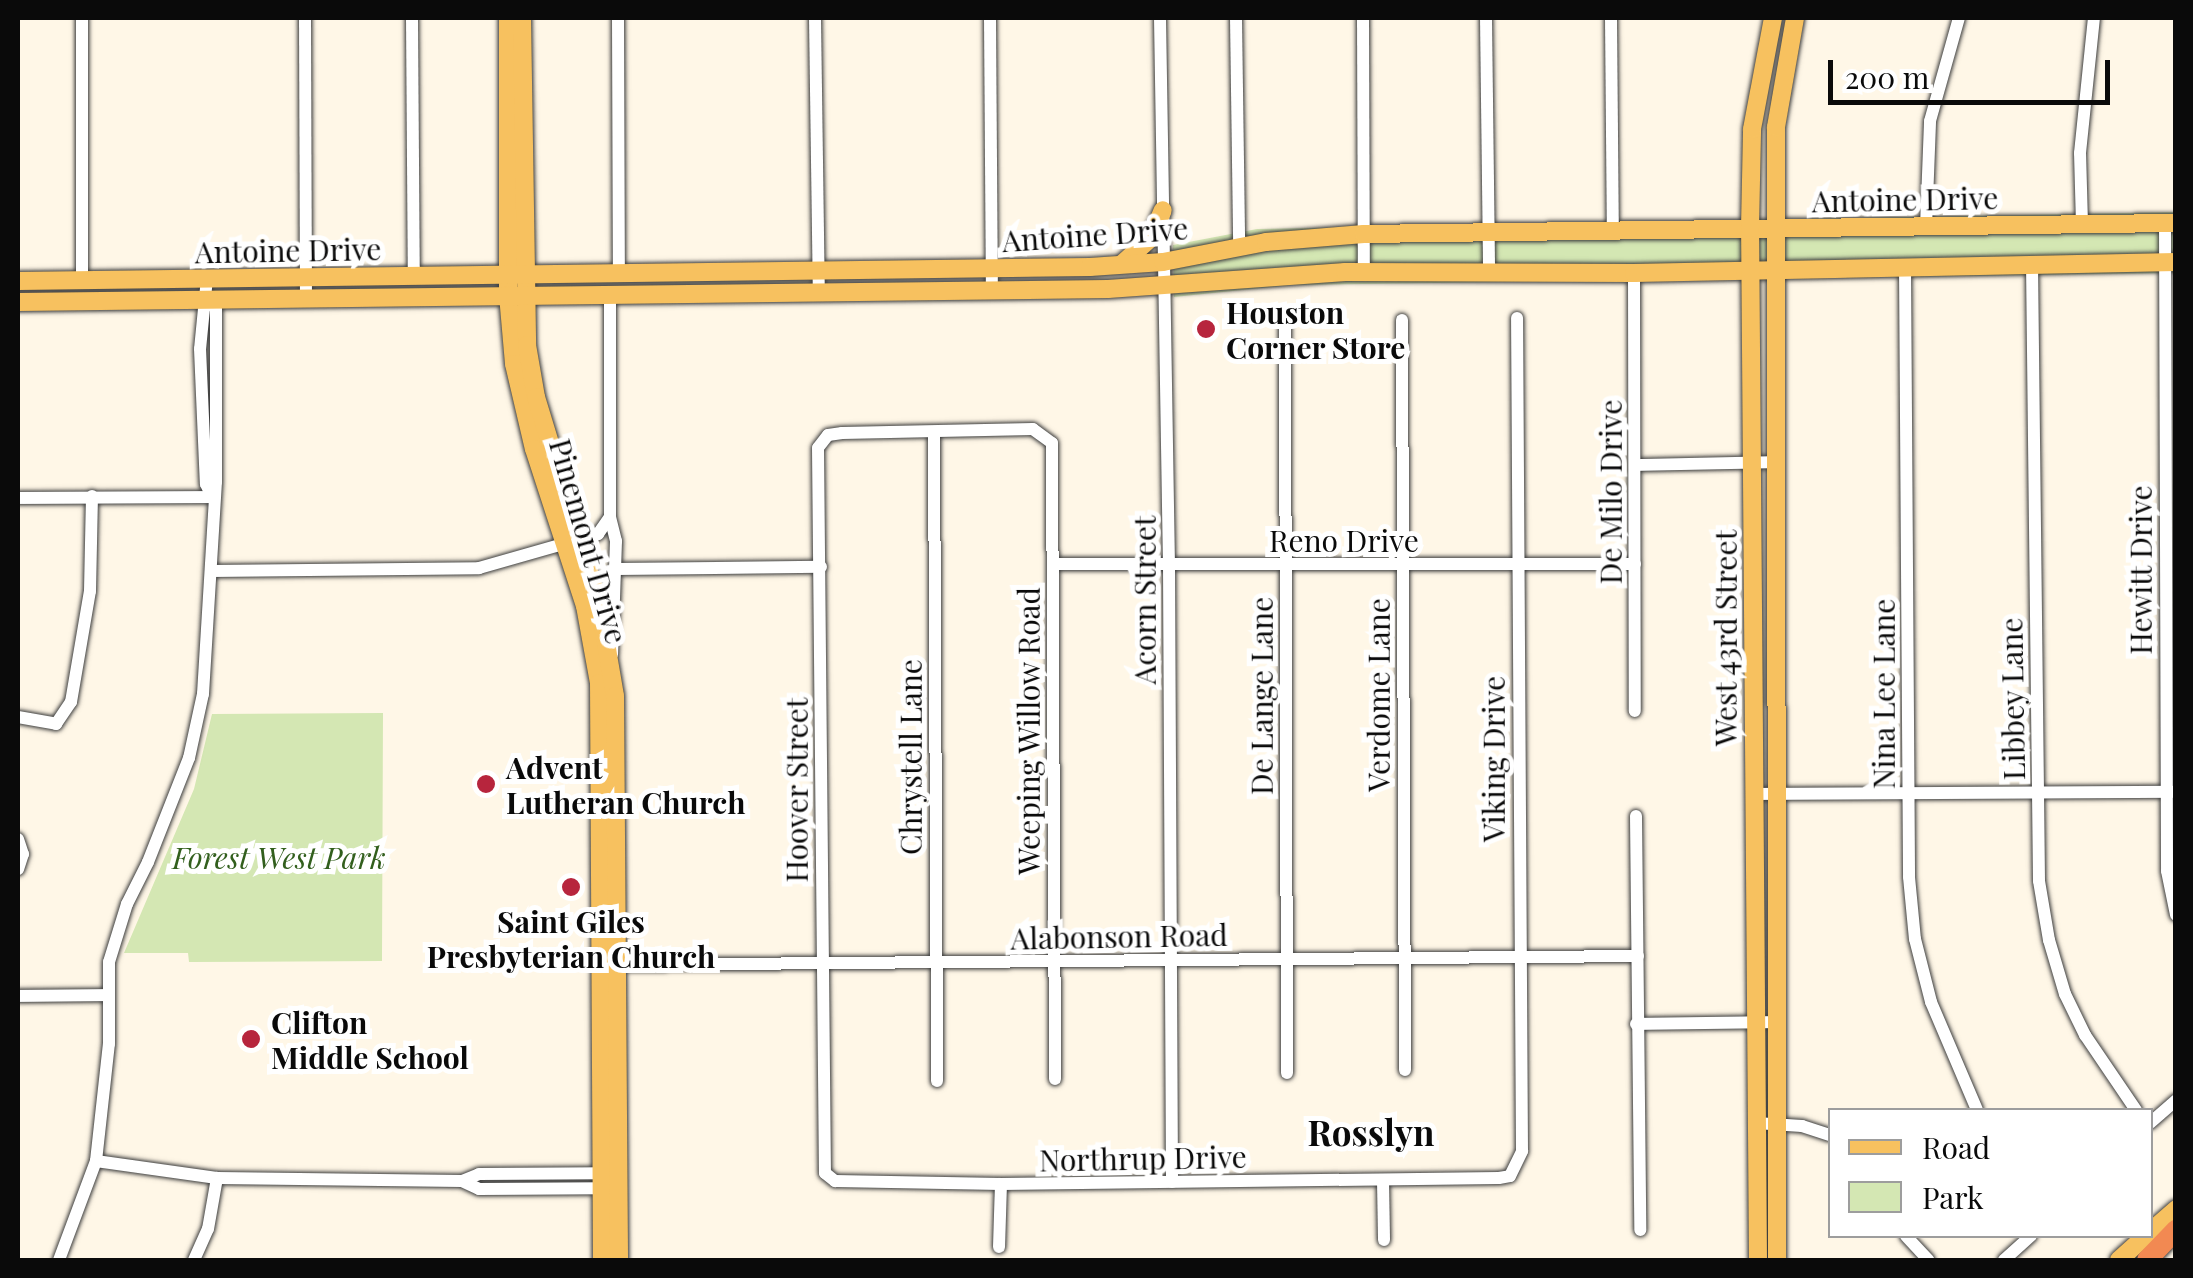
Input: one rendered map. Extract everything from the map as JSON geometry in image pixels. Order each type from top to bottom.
[{"type":"highway","points":[[2147,1260],[2176,1230]]},
{"type":"main road","name":"Pinemont Drive","points":[[508,18],[516,133]]},
{"type":"main road","name":"Pinemont Drive","points":[[522,18],[516,133],[514,364],[610,662],[606,682],[610,1180],[618,1260]]},
{"type":"main road","points":[[1772,23],[1792,26]]},
{"type":"main road","name":"West 43rd Street","points":[[1758,1260],[1753,1023],[1750,228],[1752,129],[1772,23]]},
{"type":"main road","name":"West 43rd Street","points":[[1778,1260],[1776,127],[1792,26]]},
{"type":"main road","points":[[1120,266],[1151,238],[1163,210]]},
{"type":"main road","name":"Antoine Drive","points":[[18,281],[414,276],[610,295],[1093,290],[1164,274],[1196,264],[1206,254],[1239,247],[1364,234],[2170,223]]},
{"type":"main road","name":"Antoine Drive","points":[[18,302],[306,299],[516,286],[619,275],[818,270],[1120,266],[1164,274],[1634,273],[1776,267],[2170,262]]},
{"type":"main road","points":[[685,295],[686,274]]},
{"type":"main road","points":[[82,281],[82,301]]},
{"type":"main road","name":"Pinemont Drive","points":[[573,544],[606,682]]},
{"type":"main road","points":[[1753,629],[1774,629]]},
{"type":"main road","name":"Pinemont Drive","points":[[602,1260],[610,1180]]},
{"type":"main road","points":[[2153,1230],[2176,1209]]},
{"type":"main road","points":[[2119,1260],[2144,1238]]},
{"type":"street","points":[[82,18],[82,281]]},
{"type":"street","points":[[306,18],[306,299]]},
{"type":"street","points":[[412,18],[414,276]]},
{"type":"street","points":[[618,18],[619,275]]},
{"type":"street","points":[[815,18],[819,294]]},
{"type":"street","points":[[990,18],[992,291]]},
{"type":"street","name":"Acorn Street","points":[[1160,18],[1169,565],[1172,1182]]},
{"type":"street","points":[[1236,18],[1239,247]]},
{"type":"street","points":[[1364,18],[1364,273]]},
{"type":"street","points":[[1486,18],[1490,273]]},
{"type":"street","points":[[1611,18],[1613,231]]},
{"type":"street","points":[[1926,226],[1930,121],[1958,18]]},
{"type":"street","points":[[2082,224],[2080,153],[2094,18]]},
{"type":"street","name":"Hewitt Drive","points":[[2170,223],[2171,792],[2167,871],[2176,915]]},
{"type":"street","name":"Libbey Lane","points":[[2032,263],[2039,881],[2048,940],[2065,994],[2102,1063],[2135,1108]]},
{"type":"street","name":"Nina Lee Lane","points":[[1905,266],[1908,878],[1915,940],[1940,1028],[1976,1108]]},
{"type":"street","name":"De Milo Drive","points":[[1634,273],[1634,711]]},
{"type":"street","points":[[59,1260],[96,1161],[109,1044],[110,962],[126,904],[170,810],[196,730],[209,633],[212,572],[217,347],[216,309],[208,300],[207,278]]},
{"type":"street","points":[[610,295],[610,517],[616,569],[610,662]]},
{"type":"street","name":"De Lange Lane","points":[[1285,318],[1287,1073]]},
{"type":"street","name":"Viking Drive","points":[[1490,1178],[1510,1176],[1522,1151],[1516,318]]},
{"type":"street","name":"Verdome Lane","points":[[1402,320],[1405,1070]]},
{"type":"street","name":"Weeping Willow Road","points":[[934,432],[1033,429],[1052,443],[1055,1080]]},
{"type":"street","name":"Hoover Street","points":[[822,1148],[818,448],[828,435],[934,432]]},
{"type":"street","name":"Chrystell Lane","points":[[934,432],[936,1081]]},
{"type":"street","points":[[1637,465],[1774,462]]},
{"type":"street","points":[[18,717],[56,724],[71,702],[90,590],[92,496]]},
{"type":"street","points":[[18,498],[212,496]]},
{"type":"street","points":[[212,572],[479,568],[573,544],[598,534],[610,517]]},
{"type":"street","name":"Reno Drive","points":[[1053,564],[1634,564]]},
{"type":"street","points":[[616,569],[821,567]]},
{"type":"street","points":[[1753,794],[2171,792]]},
{"type":"street","points":[[1636,816],[1640,1230]]},
{"type":"street","points":[[18,839],[23,854],[18,868]]},
{"type":"street","name":"Alabonson Road","points":[[609,965],[1638,956]]},
{"type":"street","points":[[18,996],[108,995]]},
{"type":"street","points":[[1636,1024],[1775,1022]]},
{"type":"street","points":[[2153,1121],[2176,1100]]},
{"type":"street","points":[[1756,1123],[1828,1136]]},
{"type":"street","name":"Northrup Drive","points":[[822,1148],[825,1173],[835,1181],[1001,1184],[1490,1178]]},
{"type":"street","points":[[96,1161],[216,1178],[462,1181],[479,1188],[521,1181],[610,1180]]},
{"type":"street","points":[[194,1260],[208,1228],[216,1178]]},
{"type":"street","points":[[1384,1181],[1384,1240]]},
{"type":"street","points":[[999,1247],[1001,1184]]},
{"type":"street","points":[[1908,1238],[1928,1260]]},
{"type":"street","points":[[2004,1260],[2029,1238]]},
{"type":"green space","points":[[2176,212],[2175,273],[1292,285],[1174,297],[1173,245],[1257,229]]},
{"type":"green space","name":"Forest West Park","points":[[383,713],[382,961],[189,962],[188,953],[124,953],[194,789],[212,714]]},
{"type":"place","name":"Houston Corner Store","points":[[1206,329]]},
{"type":"place","name":"Advent Lutheran Church","points":[[486,784]]},
{"type":"place","name":"Saint Giles Presbyterian Church","points":[[571,887]]},
{"type":"place","name":"Clifton Middle School","points":[[251,1039]]},
{"type":"district","name":"Rosslyn","points":[[1371,1132]]}]
